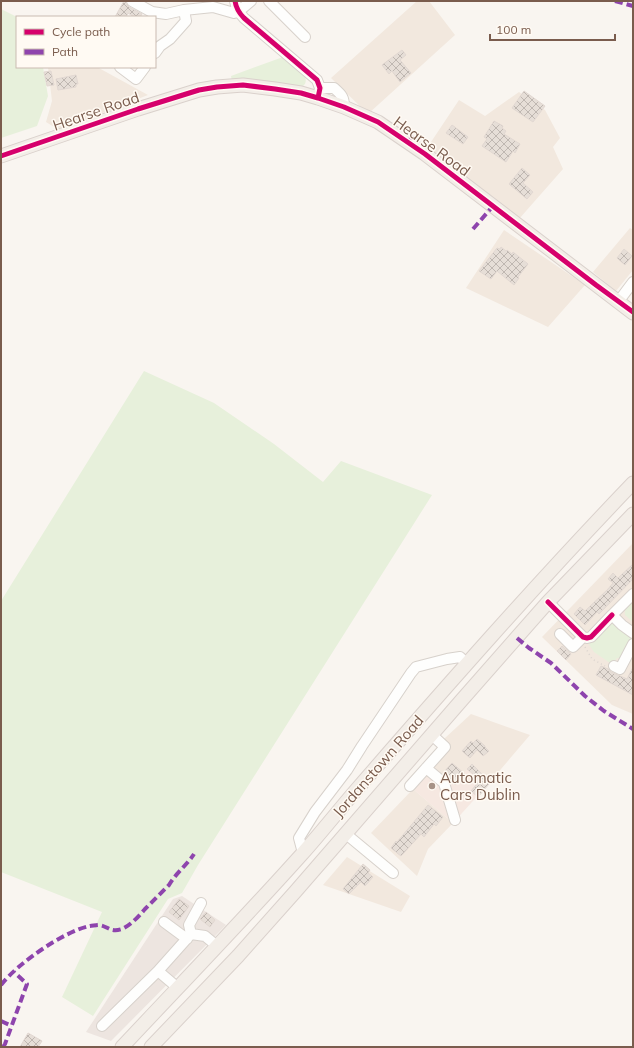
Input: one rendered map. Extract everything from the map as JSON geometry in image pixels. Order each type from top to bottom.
[{"type":"main road","name":"Hearse Road","points":[[1,156],[138,109],[199,90],[243,85],[275,88],[301,93],[320,93],[344,107],[378,122],[425,154],[633,313]]},
{"type":"main road","name":"Jordanstown Road","points":[[122,1047],[303,853],[350,797],[467,664],[556,565],[633,483]]},
{"type":"main road","name":"Jordanstown Road","points":[[151,1047],[238,956],[548,602],[633,514]]},
{"type":"street","points":[[132,1],[152,12],[154,15],[213,6],[234,13],[238,12],[251,1]]},
{"type":"street","points":[[235,1],[238,12],[250,25],[317,80],[320,93]]},
{"type":"street","points":[[270,1],[305,37]]},
{"type":"street","points":[[156,52],[186,21],[184,10]]},
{"type":"street","points":[[121,68],[136,79],[144,68]]},
{"type":"street","points":[[618,302],[633,282]]},
{"type":"street","points":[[548,602],[583,637],[591,637],[633,594]]},
{"type":"street","points":[[612,615],[633,633]]},
{"type":"street","points":[[560,634],[573,647],[583,637]]},
{"type":"street","points":[[614,666],[620,669],[633,644]]},
{"type":"street","points":[[303,853],[299,838],[315,812],[347,770],[416,667],[447,659],[460,658],[467,664]]},
{"type":"street","points":[[410,786],[445,747],[432,735]]},
{"type":"street","points":[[426,768],[444,783],[455,820]]},
{"type":"street","points":[[346,834],[393,873]]},
{"type":"street","points":[[102,1026],[158,971],[189,936],[188,925],[201,903]]},
{"type":"street","points":[[164,922],[189,936],[205,936],[217,946]]},
{"type":"street","points":[[158,971],[178,988]]},
{"type":"path","points":[[583,637],[583,645],[592,658],[611,670],[614,666]]},
{"type":"shaded area","points":[[417,1],[429,1],[455,35],[368,114],[331,78]]},
{"type":"shaded area","points":[[48,68],[99,68],[148,95],[59,130],[46,122],[52,101]]},
{"type":"shaded area","points":[[519,92],[545,110],[560,138],[553,147],[563,169],[519,219],[425,151],[459,100],[485,116]]},
{"type":"shaded area","points":[[630,228],[633,230],[633,270],[616,291],[593,272]]},
{"type":"shaded area","points":[[504,230],[585,285],[548,327],[466,288]]},
{"type":"shaded area","points":[[633,543],[633,714],[612,705],[542,637]]},
{"type":"shaded area","points":[[471,714],[530,735],[490,782],[472,764],[454,786],[431,767],[445,738]]},
{"type":"shaded area","points":[[472,764],[490,782],[453,823],[413,789],[431,767],[454,785]]},
{"type":"shaded area","points":[[413,789],[453,823],[428,849],[417,876],[371,833]]},
{"type":"shaded area","points":[[347,857],[410,896],[401,912],[323,885]]},
{"type":"shaded area","points":[[182,896],[226,925],[111,1041],[86,1032],[173,899]]},
{"type":"green space","points":[[1,9],[16,16],[16,68],[43,68],[48,96],[37,126],[1,138]]},
{"type":"green space","points":[[283,57],[305,76],[305,84],[298,88],[232,81],[231,76]]},
{"type":"green space","points":[[144,371],[214,403],[274,444],[323,482],[341,461],[432,495],[198,865],[182,893],[168,899],[93,1016],[62,997],[102,912],[1,872],[1,601]]},
{"type":"green space","points":[[633,600],[633,622],[625,615],[625,610]]},
{"type":"green space","points":[[611,624],[614,624],[632,636],[632,639],[622,657],[617,658],[615,661],[610,663],[594,652],[588,643],[590,640],[597,638]]},
{"type":"building","points":[[124,1],[126,1],[126,4],[129,7],[142,14],[141,16],[132,16],[128,13],[126,16],[116,16]]},
{"type":"building","points":[[402,50],[406,55],[400,60],[411,73],[400,82],[392,71],[389,74],[382,65]]},
{"type":"building","points":[[51,71],[54,85],[47,86],[44,72]]},
{"type":"building","points":[[76,75],[78,84],[76,84],[76,87],[58,90],[56,79]]},
{"type":"building","points":[[524,91],[545,106],[533,122],[512,108]]},
{"type":"building","points":[[494,121],[503,126],[502,128],[506,131],[504,134],[520,144],[515,153],[513,151],[506,162],[482,146],[487,139],[484,137]]},
{"type":"building","points":[[452,125],[468,137],[463,144],[446,133]]},
{"type":"building","points":[[522,168],[530,175],[523,183],[533,192],[527,199],[509,184]]},
{"type":"building","points":[[501,247],[512,254],[513,252],[528,264],[514,285],[497,271],[491,279],[479,271],[497,248],[500,249]]},
{"type":"building","points":[[624,249],[632,256],[625,265],[617,258]]},
{"type":"building","points":[[633,564],[633,579],[599,614],[597,612],[585,625],[574,614],[580,607],[585,611],[608,589],[613,583],[608,579],[613,573],[618,578]]},
{"type":"building","points":[[562,646],[571,654],[566,660],[557,651]]},
{"type":"building","points":[[601,666],[627,679],[633,667],[633,695],[596,675]]},
{"type":"building","points":[[477,739],[489,751],[483,756],[477,750],[470,758],[462,751],[471,741],[473,743]]},
{"type":"building","points":[[452,763],[466,775],[455,785],[443,773]]},
{"type":"building","points":[[472,764],[485,777],[483,779],[489,784],[478,797],[471,791],[480,780],[467,769]]},
{"type":"building","points":[[428,805],[443,817],[436,826],[434,824],[424,837],[421,834],[401,856],[391,848]]},
{"type":"building","points":[[363,864],[370,870],[368,873],[373,877],[365,886],[361,882],[349,894],[343,889]]},
{"type":"building","points":[[179,899],[189,906],[179,920],[169,912]]},
{"type":"building","points":[[206,912],[215,920],[210,927],[200,919]]},
{"type":"building","points":[[28,1033],[42,1041],[38,1047],[20,1047]]},
{"type":"marked path","points":[[615,1],[633,6]]},
{"type":"marked path","points":[[408,142],[415,133]]},
{"type":"marked path","points":[[473,229],[493,206]]},
{"type":"marked path","points":[[517,638],[551,663],[585,696],[604,711],[633,729]]},
{"type":"marked path","points":[[1,985],[29,958],[67,934],[90,926],[99,925],[112,930],[118,930],[129,925],[169,885],[194,854]]},
{"type":"marked path","points":[[3,1047],[27,984],[14,972]]},
{"type":"marked path","points":[[1,1021],[12,1026]]},
{"type":"cycle path","points":[[235,1],[238,10],[244,18],[317,80],[320,88],[318,98]]},
{"type":"cycle path","points":[[1,156],[138,109],[199,90],[243,85],[301,93],[344,107],[378,122],[425,154],[633,312]]},
{"type":"cycle path","points":[[548,602],[583,637],[587,638],[591,637],[612,615]]},
{"type":"place","name":"Automatic Cars Dublin","points":[[432,786]]}]
